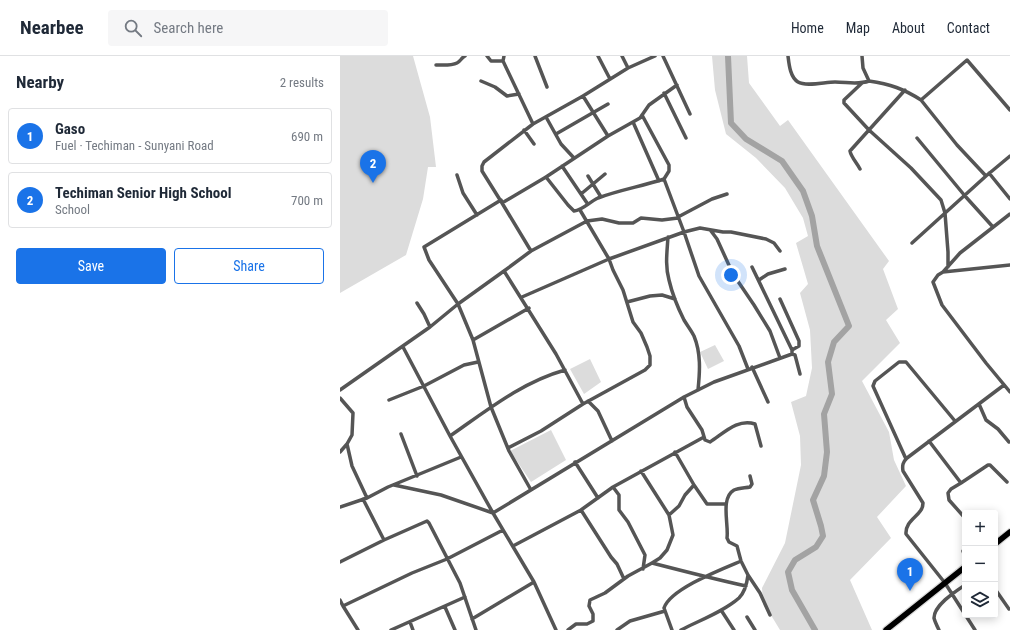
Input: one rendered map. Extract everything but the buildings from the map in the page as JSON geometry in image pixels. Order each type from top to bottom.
[{"type":"main road","points":[[998,542],[1010,532]]},
{"type":"main road","points":[[886,630],[962,569]]},
{"type":"street","points":[[436,66],[457,63],[462,57],[465,56]]},
{"type":"street","points":[[487,56],[490,61],[503,61]]},
{"type":"street","points":[[504,56],[503,61],[533,124]]},
{"type":"street","points":[[535,56],[547,87]]},
{"type":"street","points":[[598,56],[610,79]]},
{"type":"street","points":[[622,56],[628,68]]},
{"type":"street","points":[[531,250],[482,170],[484,162],[533,124],[583,96],[628,68],[655,56]]},
{"type":"street","points":[[663,56],[690,114]]},
{"type":"street","points":[[788,56],[792,77],[798,82],[804,84],[834,82],[862,83],[869,81],[906,90],[921,100],[957,145],[1010,199]]},
{"type":"street","points":[[862,56],[863,68],[869,81]]},
{"type":"street","points":[[921,100],[967,60],[1010,110]]},
{"type":"street","points":[[481,81],[495,87],[507,96],[519,94]]},
{"type":"street","points":[[862,83],[844,100],[844,103],[869,130],[911,168],[941,200],[945,213],[948,267]]},
{"type":"street","points":[[531,490],[508,448],[491,407],[473,340],[458,304],[430,260],[424,247],[477,215],[546,177],[608,136],[633,122],[642,115],[649,105],[677,85]]},
{"type":"street","points":[[860,169],[850,153],[850,150],[906,90]]},
{"type":"street","points":[[664,93],[686,138]]},
{"type":"street","points":[[583,96],[608,136]]},
{"type":"street","points":[[556,134],[608,104]]},
{"type":"street","points":[[546,177],[574,211],[580,210],[587,203],[601,197],[664,179],[669,170],[669,165],[642,115]]},
{"type":"street","points":[[546,117],[561,144],[574,158]]},
{"type":"street","points":[[633,122],[658,181]]},
{"type":"street","points":[[524,130],[534,144]]},
{"type":"street","points":[[917,138],[993,227]]},
{"type":"street","points":[[912,243],[1010,156]]},
{"type":"street","points":[[562,166],[587,203]]},
{"type":"street","points":[[581,194],[605,174]]},
{"type":"street","points":[[457,175],[463,193],[477,215]]},
{"type":"street","points":[[588,176],[601,197]]},
{"type":"street","points":[[664,179],[699,276],[739,346],[768,402]]},
{"type":"street","points":[[340,390],[403,347],[531,250],[587,221],[602,219],[619,223],[634,223],[641,218],[662,220],[678,218],[712,199],[728,194]]},
{"type":"street","points":[[508,448],[541,431],[588,401],[645,370],[650,364],[650,356],[647,347],[641,333],[633,322],[623,290],[613,270],[610,259],[580,210]]},
{"type":"street","points":[[1010,214],[960,253],[933,282],[942,305],[1010,392]]},
{"type":"street","points":[[522,298],[610,259],[668,237],[700,228],[766,239],[774,243],[780,251]]},
{"type":"street","points":[[711,230],[717,239],[733,274],[770,331],[780,358]]},
{"type":"street","points":[[668,237],[666,263],[669,280],[684,320],[694,336],[701,366],[698,390]]},
{"type":"street","points":[[943,272],[1010,265]]},
{"type":"street","points":[[752,267],[792,352],[795,355],[800,374]]},
{"type":"street","points":[[759,280],[768,274],[785,269]]},
{"type":"street","points":[[504,271],[565,370],[583,404]]},
{"type":"street","points":[[627,302],[650,296],[662,295],[675,299]]},
{"type":"street","points":[[394,485],[440,495],[493,513],[684,397],[750,368],[780,358],[792,352],[799,346],[799,342],[787,311],[780,299]]},
{"type":"street","points":[[417,303],[430,327]]},
{"type":"street","points":[[473,340],[528,308]]},
{"type":"street","points":[[403,347],[461,457],[534,582],[556,630]]},
{"type":"street","points":[[389,400],[424,386],[464,365],[478,362]]},
{"type":"street","points":[[906,459],[873,386],[875,381],[899,362],[906,362],[956,421]]},
{"type":"street","points":[[450,436],[518,390],[550,374],[565,370]]},
{"type":"street","points":[[975,630],[945,583],[906,534],[908,524],[923,506],[923,503],[903,471],[902,466],[906,459],[1004,385]]},
{"type":"street","points":[[684,397],[687,407],[702,430],[705,440],[710,442],[735,424],[747,421],[755,424],[761,446]]},
{"type":"street","points":[[340,398],[353,413],[352,434],[347,444],[340,452]]},
{"type":"street","points":[[588,401],[598,411],[612,441]]},
{"type":"street","points":[[979,404],[986,420],[998,429],[1010,442]]},
{"type":"street","points":[[400,434],[417,476]]},
{"type":"street","points":[[513,546],[581,510],[613,487],[704,437]]},
{"type":"street","points":[[930,441],[961,484]]},
{"type":"street","points":[[347,444],[352,466],[384,540]]},
{"type":"street","points":[[675,452],[707,504],[726,504]]},
{"type":"street","points":[[340,507],[365,499],[394,485],[461,457]]},
{"type":"street","points":[[576,462],[598,498]]},
{"type":"street","points":[[962,515],[949,500],[948,493],[951,489],[961,484],[988,465],[990,465],[1007,482]]},
{"type":"street","points":[[568,630],[576,624],[587,624],[593,621],[593,614],[588,606],[590,600],[605,593],[624,579],[660,558],[667,550],[674,534],[668,516],[641,471]]},
{"type":"street","points":[[750,476],[752,484],[750,487],[732,491],[728,496],[726,504],[727,538],[729,542],[737,546],[741,561],[770,615]]},
{"type":"street","points":[[668,516],[679,506],[685,495],[694,485]]},
{"type":"street","points":[[613,487],[619,496],[619,510],[628,522],[645,555],[642,569]]},
{"type":"street","points":[[581,510],[617,564],[624,579]]},
{"type":"street","points":[[340,562],[427,521],[430,523],[460,583],[476,630]]},
{"type":"street","points":[[343,606],[405,576],[447,559],[503,530]]},
{"type":"street","points":[[660,558],[661,566]]},
{"type":"street","points":[[672,630],[665,611],[665,605],[675,594],[704,577],[741,561]]},
{"type":"street","points":[[652,563],[661,566],[668,566],[704,577],[746,586]]},
{"type":"street","points":[[681,630],[721,610],[739,597],[746,586],[748,575]]},
{"type":"street","points":[[472,619],[534,582]]},
{"type":"street","points":[[938,630],[934,619],[937,609],[952,594],[962,587]]},
{"type":"street","points":[[998,593],[1009,609]]},
{"type":"street","points":[[391,630],[465,597]]},
{"type":"street","points":[[340,600],[358,630]]},
{"type":"street","points":[[445,607],[455,630]]},
{"type":"street","points":[[721,610],[734,630]]},
{"type":"street","points":[[617,630],[630,621],[665,611]]},
{"type":"street","points":[[747,617],[755,630]]},
{"type":"street","points":[[410,622],[413,630]]},
{"type":"shaded area","points":[[340,56],[413,56],[430,117],[436,167],[428,167],[423,199],[406,255],[340,293]]},
{"type":"shaded area","points":[[712,56],[747,56],[749,83],[780,126],[788,120],[889,261],[883,269],[898,309],[886,320],[900,343],[862,381],[889,432],[894,460],[906,486],[877,517],[891,538],[850,580],[872,630],[780,630],[763,602],[762,588],[785,543],[801,465],[800,436],[791,402],[806,396],[812,368],[810,330],[800,293],[808,284],[796,243],[808,236],[803,218],[785,188],[756,158],[726,134],[715,90]]},
{"type":"shaded area","points":[[715,345],[724,361],[708,369],[700,352]]},
{"type":"shaded area","points":[[590,359],[601,382],[584,394],[570,369]]},
{"type":"shaded area","points":[[551,430],[566,460],[531,482],[510,451]]},
{"type":"waterway","points":[[728,56],[731,123],[746,139],[782,161],[803,191],[812,216],[817,246],[849,326],[834,342],[828,362],[832,394],[824,414],[827,452],[824,476],[813,500],[823,536],[816,547],[795,560],[788,572],[792,590],[815,630]]},
{"type":"place","name":"Techiman Senior High School","points":[[373,183]]},
{"type":"place","name":"Gaso","points":[[910,591]]}]
